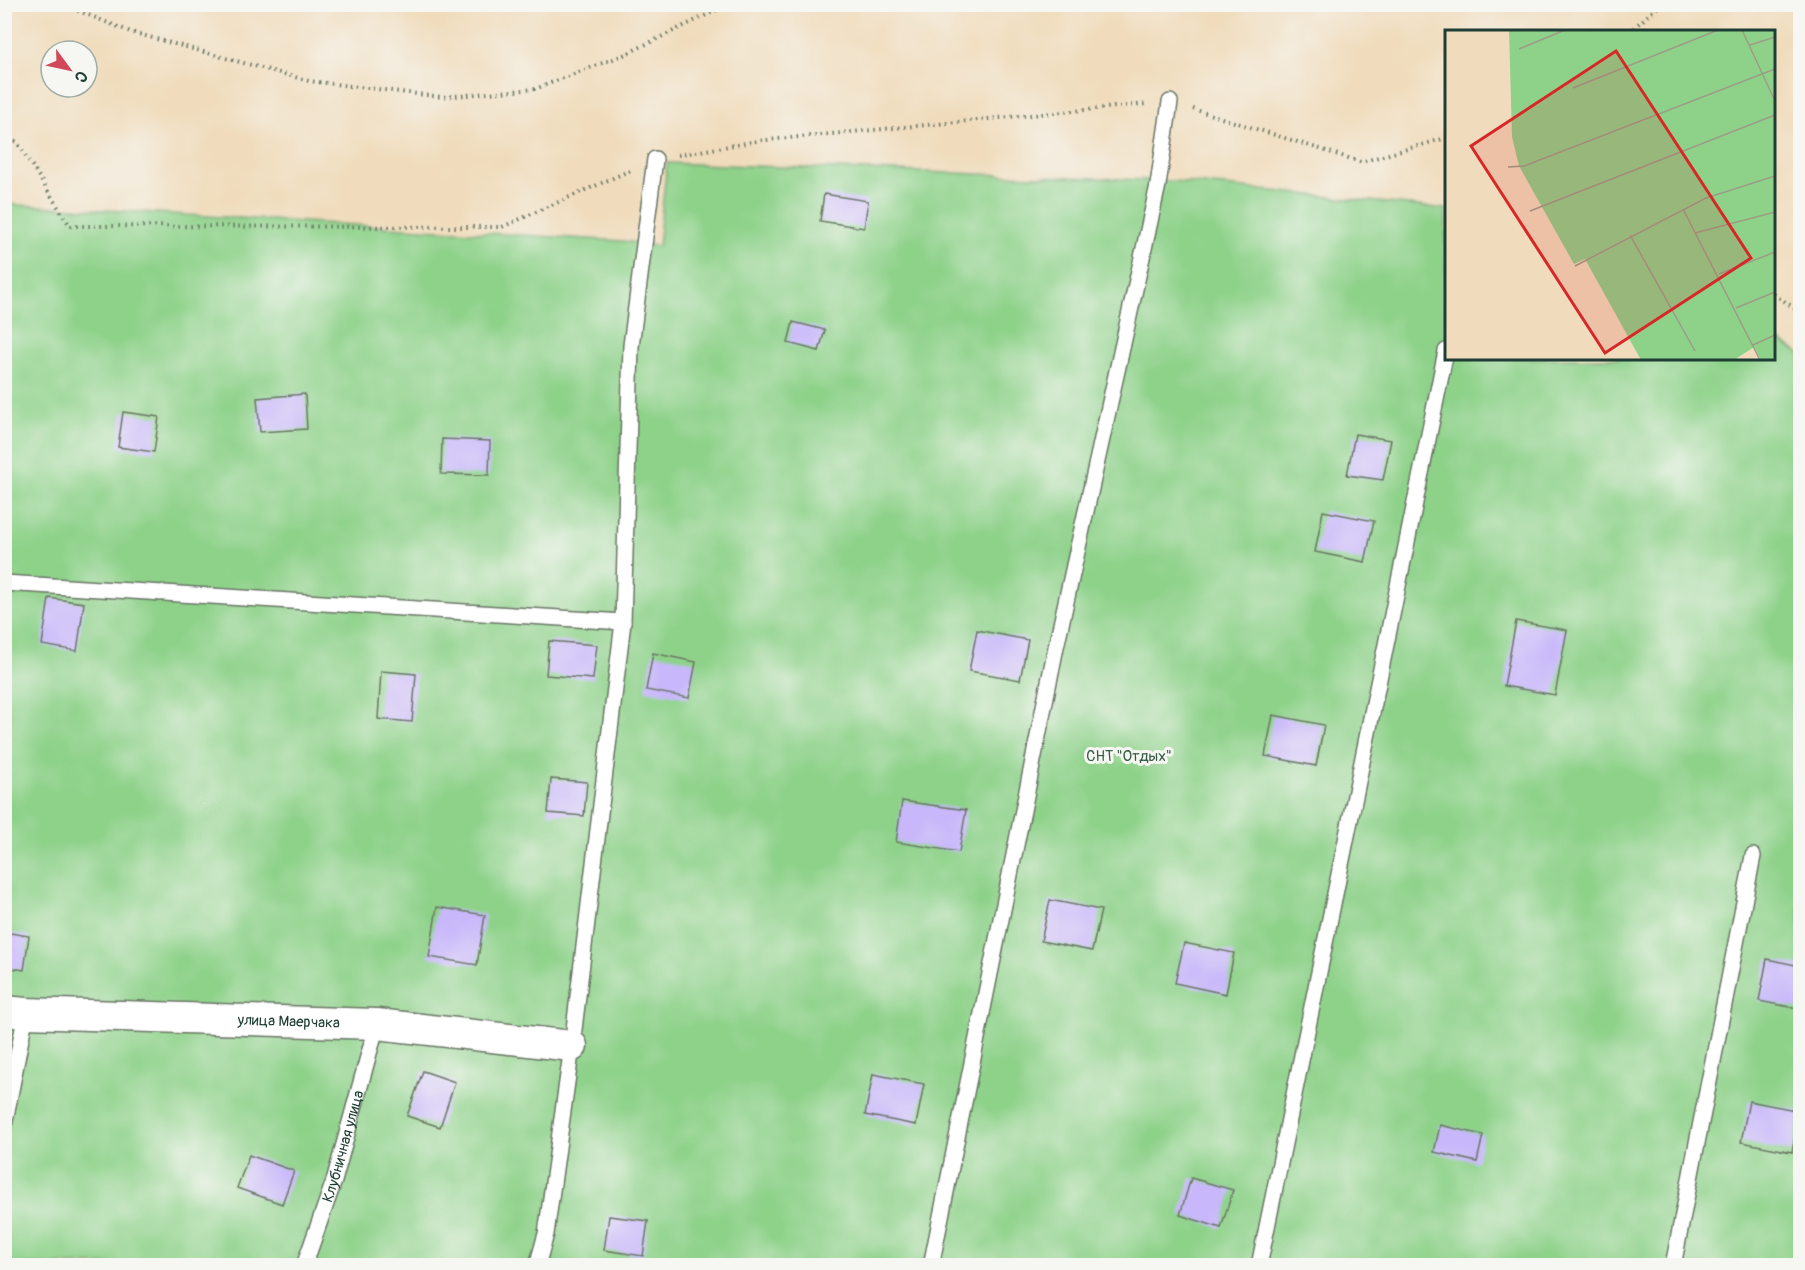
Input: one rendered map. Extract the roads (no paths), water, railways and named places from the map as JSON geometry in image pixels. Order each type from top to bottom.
[{"type":"street","name":"улица Маерчака","points":[[15,1012],[377,1024],[572,1046]]},
{"type":"lane","points":[[931,1266],[1056,647],[1158,185],[1170,102]]},
{"type":"lane","points":[[537,1266],[546,1234],[572,1046],[623,622],[631,346],[655,159]]},
{"type":"lane","points":[[1259,1266],[1445,356]]},
{"type":"lane","points":[[4,583],[623,622]]},
{"type":"lane","points":[[1673,1266],[1753,856]]},
{"type":"lane","points":[[4,1126],[15,1012]]},
{"type":"lane","name":"Клубничная улица","points":[[304,1266],[334,1180],[377,1024]]},
{"type":"park label","name":"СНТ \"Отдых\"","points":[[1129,756]]}]
